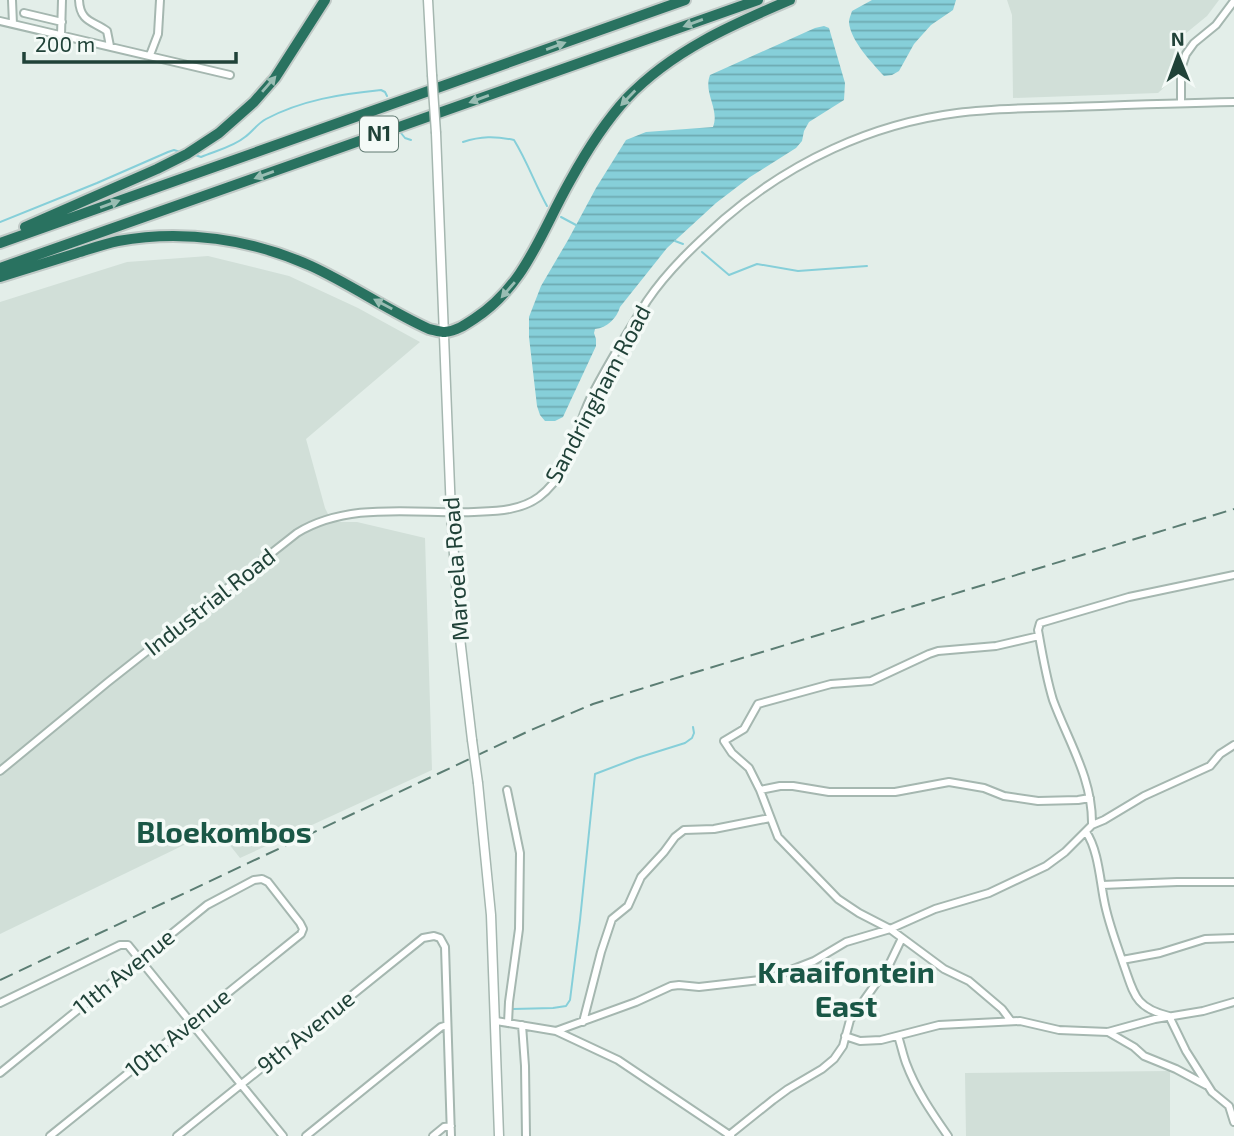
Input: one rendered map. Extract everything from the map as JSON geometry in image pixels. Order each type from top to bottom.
[{"type":"highway","points":[[0,241],[158,169],[219,133],[254,102],[275,78],[325,0]]},
{"type":"highway","name":"N1","points":[[0,241],[685,0]]},
{"type":"highway","name":"N1","points":[[0,268],[758,0]]},
{"type":"highway","points":[[0,277],[116,241],[189,236],[216,239],[275,252],[311,267],[429,329],[444,332],[459,328],[482,314],[514,284],[596,136],[629,97],[690,48],[718,32],[790,0]]},
{"type":"street","points":[[12,0],[13,24]]},
{"type":"street","points":[[61,35],[62,0]]},
{"type":"street","points":[[79,0],[86,19],[107,31],[110,46]]},
{"type":"street","points":[[150,55],[158,34],[160,0]]},
{"type":"street","name":"Maroela Road","points":[[428,0],[451,513],[460,638],[488,880],[494,970],[499,1136]]},
{"type":"street","points":[[1181,103],[1181,69],[1186,54],[1216,25],[1234,1]]},
{"type":"street","points":[[24,13],[62,22]]},
{"type":"street","points":[[0,21],[230,75]]},
{"type":"street","name":"Sandringham Road","points":[[451,513],[510,509],[532,501],[552,485],[569,456],[589,402],[608,365],[658,285],[735,210],[796,167],[863,136],[894,125],[937,116],[980,110],[1234,102]]},
{"type":"street","name":"Industrial Road","points":[[0,771],[108,682],[303,529],[343,514],[451,513]]},
{"type":"street","points":[[1093,825],[1090,797],[1080,762],[1054,701],[1038,626],[1045,620],[1129,597],[1234,575]]},
{"type":"street","points":[[1011,1021],[1002,1009],[969,981],[944,969],[890,929],[838,899],[778,837],[749,768],[732,753],[724,741],[744,729],[758,704],[831,684],[871,681],[929,654],[996,646],[1039,636]]},
{"type":"street","points":[[556,1031],[636,1002],[671,986],[699,987],[773,977],[814,961],[846,942],[890,929],[926,912],[989,893],[1046,866],[1093,825],[1144,796],[1210,766],[1220,754],[1234,745]]},
{"type":"street","points":[[760,790],[793,786],[829,792],[895,792],[949,782],[1038,802],[1090,797]]},
{"type":"street","points":[[508,790],[520,853],[519,929],[508,1023]]},
{"type":"street","points":[[583,1021],[612,919],[628,906],[641,877],[675,837],[684,830],[714,829],[770,818]]},
{"type":"street","points":[[1086,832],[1090,837],[1108,920],[1132,992],[1143,1006],[1170,1016],[1186,1051],[1208,1086],[1229,1106],[1234,1122]]},
{"type":"street","name":"11th Avenue","points":[[0,1073],[207,905],[254,880],[262,879],[268,882],[303,929]]},
{"type":"street","points":[[1102,885],[1234,882]]},
{"type":"street","name":"10th Avenue","points":[[50,1136],[301,934],[303,929]]},
{"type":"street","name":"9th Avenue","points":[[177,1136],[423,938],[430,936],[437,937],[445,947],[447,1025]]},
{"type":"street","points":[[496,1021],[556,1031],[629,1066],[729,1136],[788,1089],[828,1064],[839,1052],[850,1020],[882,976],[902,938]]},
{"type":"street","points":[[1122,960],[1160,953],[1205,939],[1234,938]]},
{"type":"street","points":[[0,1003],[120,945],[128,945],[283,1136]]},
{"type":"street","points":[[845,1036],[860,1041],[881,1041],[939,1025],[1011,1021],[1059,1030],[1108,1032],[1234,1002]]},
{"type":"street","points":[[306,1136],[441,1027],[447,1025],[451,1136]]},
{"type":"street","points":[[522,1025],[526,1136]]},
{"type":"street","points":[[1108,1032],[1144,1056],[1177,1069],[1208,1086]]},
{"type":"street","points":[[898,1036],[913,1079],[948,1136]]},
{"type":"street","points":[[433,1136],[444,1127],[450,1126]]},
{"type":"shaded area","points":[[1007,0],[1219,0],[1207,16],[1185,34],[1176,46],[1173,77],[1158,93],[1013,98],[1012,15]]},
{"type":"shaded area","points":[[208,256],[289,276],[358,308],[420,342],[306,439],[325,508],[332,522],[357,522],[425,538],[432,770],[240,858],[217,829],[0,934],[0,302],[127,262]]},
{"type":"shaded area","points":[[1170,1071],[1170,1136],[966,1136],[965,1073]]},
{"type":"water","points":[[872,0],[956,0],[953,10],[931,25],[914,44],[899,71],[884,76],[857,44],[850,29],[852,11]]},
{"type":"water","points":[[824,26],[829,28],[845,83],[844,100],[809,122],[802,141],[796,148],[750,177],[716,203],[667,248],[620,307],[614,319],[604,327],[595,329],[596,346],[563,417],[555,421],[545,421],[537,406],[529,317],[541,286],[626,140],[646,132],[713,127],[715,114],[708,88],[710,75]]},
{"type":"waterway","points":[[195,155],[201,157],[229,146],[245,137],[266,119],[308,103],[381,90],[387,96]]},
{"type":"waterway","points":[[401,133],[411,140]]},
{"type":"waterway","points":[[463,142],[488,137],[514,140],[547,206]]},
{"type":"waterway","points":[[0,222],[168,152],[180,152]]},
{"type":"waterway","points":[[561,217],[576,225]]},
{"type":"waterway","points":[[675,241],[683,244]]},
{"type":"waterway","points":[[702,252],[729,275],[757,264],[798,271],[867,266]]},
{"type":"waterway","points":[[513,1009],[566,1006],[570,1000],[595,774],[685,743],[692,738],[693,727]]},
{"type":"railway","points":[[0,980],[531,730],[593,704],[1234,509]]},
{"type":"district","name":"Bloekombos","points":[[224,833]]},
{"type":"district","name":"Kraaifontein East","points":[[846,990]]}]
